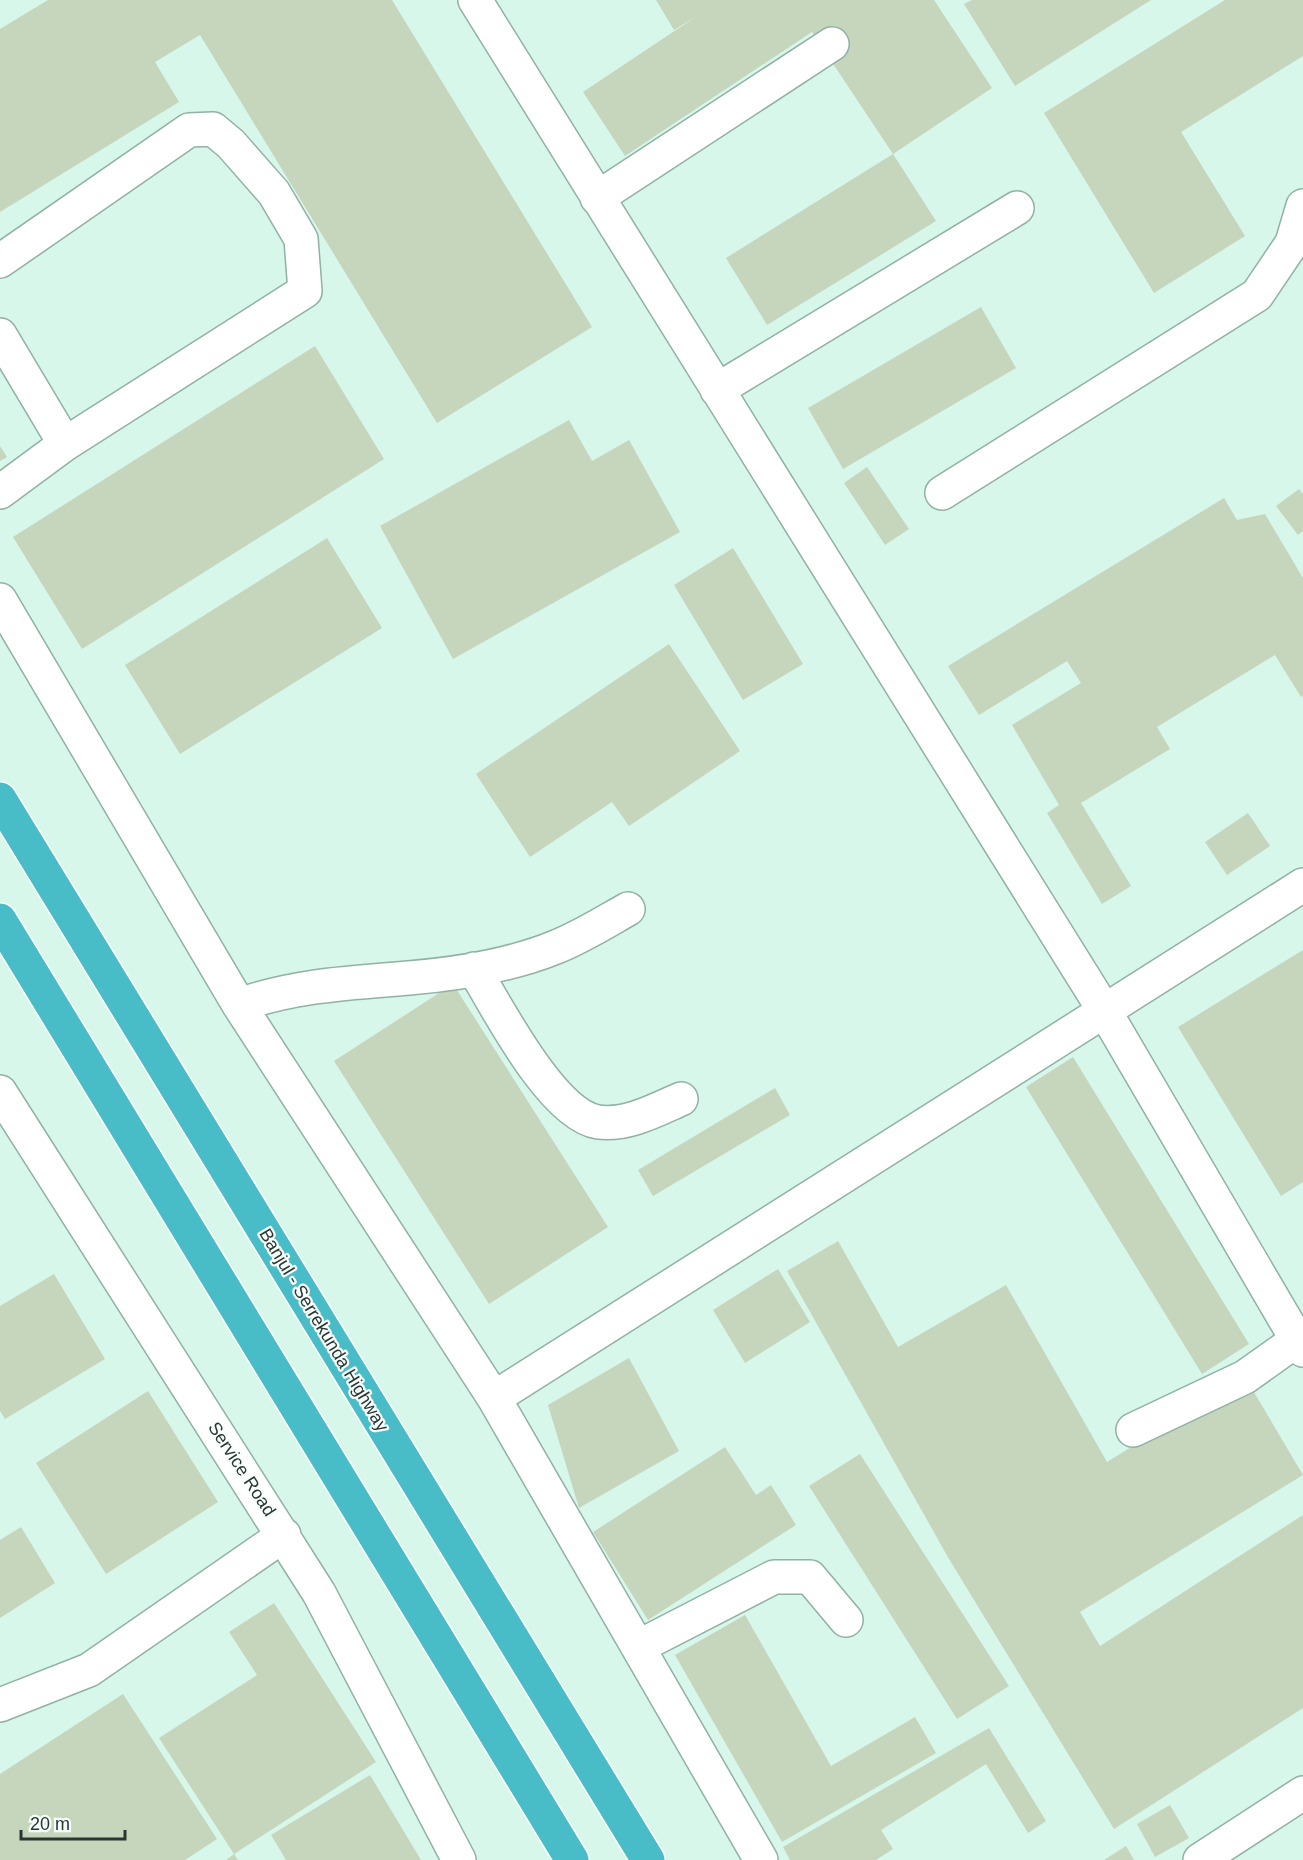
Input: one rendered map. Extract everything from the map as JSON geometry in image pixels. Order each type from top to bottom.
[{"type":"highway","name":"Banjul - Serrekunda Highway","points":[[0,799],[648,1860]]},
{"type":"highway","points":[[0,920],[572,1860]]},
{"type":"street","points":[[476,1],[1104,1010],[1300,1345],[1245,1377],[1133,1430]]},
{"type":"street","points":[[597,198],[832,44]]},
{"type":"street","points":[[0,261],[189,130],[213,129],[231,144],[274,193],[301,239],[305,291],[65,444],[0,492]]},
{"type":"street","points":[[942,494],[1257,295],[1292,243],[1303,206]]},
{"type":"street","points":[[717,390],[1017,208]]},
{"type":"street","points":[[0,334],[65,444]]},
{"type":"street","points":[[0,600],[239,1005],[494,1398],[761,1860]]},
{"type":"street","points":[[494,1398],[1303,885]]},
{"type":"street","points":[[239,1005],[278,992],[332,983],[410,978],[474,969],[555,948],[628,909]]},
{"type":"street","points":[[474,969],[525,1054],[554,1092],[578,1115],[598,1122],[620,1122],[644,1116],[681,1099]]},
{"type":"street","name":"Service Road","points":[[0,1092],[319,1593],[459,1860]]},
{"type":"street","points":[[0,1705],[88,1670],[284,1535]]},
{"type":"street","points":[[638,1647],[774,1577],[810,1577],[846,1620]]},
{"type":"street","points":[[1200,1860],[1303,1793]]},
{"type":"building","points":[[48,0],[392,0],[592,327],[437,423],[200,35],[155,62],[179,102],[0,212],[0,29]]},
{"type":"building","points":[[656,0],[934,0],[992,88],[893,154],[812,32],[625,156],[583,92],[697,16],[674,30]]},
{"type":"building","points":[[972,0],[1151,0],[1015,86],[964,4]]},
{"type":"building","points":[[1225,0],[1303,0],[1303,56],[1181,132],[1245,236],[1154,293],[1044,113]]},
{"type":"building","points":[[893,154],[936,221],[767,325],[726,258]]},
{"type":"building","points":[[981,307],[1016,368],[843,469],[808,408]]},
{"type":"building","points":[[315,346],[384,459],[82,649],[13,537]]},
{"type":"building","points":[[569,420],[592,461],[629,440],[680,532],[453,659],[380,526]]},
{"type":"building","points":[[0,446],[7,457],[0,461]]},
{"type":"building","points":[[867,467],[909,529],[885,545],[844,483]]},
{"type":"building","points":[[1299,489],[1303,494],[1303,531],[1298,535],[1276,506]]},
{"type":"building","points":[[1224,498],[1237,520],[1265,514],[1303,578],[1303,696],[1301,697],[1275,655],[1157,727],[1170,749],[1081,803],[1131,886],[1102,904],[1047,813],[1059,805],[1012,725],[1081,683],[1067,661],[979,715],[948,666]]},
{"type":"building","points":[[327,538],[382,628],[180,754],[125,665]]},
{"type":"building","points":[[733,548],[803,664],[743,700],[674,585]]},
{"type":"building","points":[[669,644],[740,751],[629,826],[612,802],[530,857],[476,774]]},
{"type":"building","points":[[1248,813],[1270,846],[1227,875],[1205,842]]},
{"type":"building","points":[[1303,950],[1303,1182],[1281,1196],[1178,1027]]},
{"type":"building","points":[[453,984],[608,1227],[489,1304],[334,1061]]},
{"type":"building","points":[[1073,1057],[1249,1344],[1202,1374],[1026,1087]]},
{"type":"building","points":[[775,1088],[790,1115],[653,1196],[638,1170]]},
{"type":"building","points":[[838,1241],[898,1347],[1006,1285],[1107,1462],[1245,1377],[1303,1475],[1080,1612],[1100,1646],[1303,1515],[1303,1708],[1114,1829],[949,1559],[787,1271]]},
{"type":"building","points":[[778,1269],[810,1322],[745,1363],[713,1310]]},
{"type":"building","points":[[54,1274],[105,1359],[5,1419],[0,1411],[0,1306]]},
{"type":"building","points":[[629,1358],[679,1451],[579,1508],[548,1405]]},
{"type":"building","points":[[148,1391],[218,1502],[106,1574],[36,1463]]},
{"type":"building","points":[[725,1447],[756,1495],[771,1485],[796,1525],[648,1620],[593,1532]]},
{"type":"building","points":[[860,1454],[1009,1686],[957,1719],[809,1486]]},
{"type":"building","points":[[21,1527],[55,1583],[0,1618],[0,1540]]},
{"type":"building","points":[[274,1603],[376,1762],[234,1854],[159,1738],[257,1675],[229,1632]]},
{"type":"building","points":[[745,1615],[831,1766],[915,1717],[936,1753],[782,1842],[675,1655]]},
{"type":"building","points":[[123,1694],[217,1839],[185,1860],[0,1860],[0,1774]]},
{"type":"building","points":[[989,1728],[1046,1821],[1028,1833],[986,1764],[881,1830],[893,1849],[876,1860],[790,1860],[783,1847]]},
{"type":"building","points":[[370,1775],[421,1860],[286,1860],[271,1835]]},
{"type":"building","points":[[1170,1805],[1189,1838],[1155,1857],[1137,1824]]},
{"type":"building","points":[[1126,1846],[1134,1860],[1104,1860]]},
{"type":"building","points":[[234,1854],[238,1860],[226,1860]]}]
